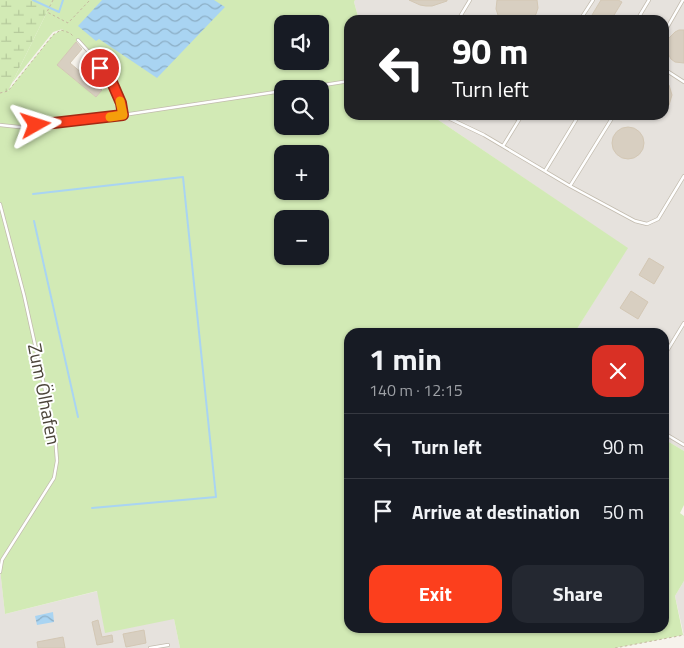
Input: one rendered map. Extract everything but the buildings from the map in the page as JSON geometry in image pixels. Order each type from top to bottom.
[{"type":"lane","points":[[461,15],[470,0]]},
{"type":"lane","points":[[583,15],[592,0]]},
{"type":"lane","points":[[640,15],[649,0]]},
{"type":"lane","points":[[669,24],[683,0]]},
{"type":"lane","points":[[78,40],[88,50],[88,57],[111,80],[121,103],[123,115]]},
{"type":"lane","points":[[669,73],[684,82]]},
{"type":"lane","points":[[329,85],[344,83]]},
{"type":"lane","points":[[0,125],[19,127],[123,115],[274,92]]},
{"type":"lane","points":[[452,120],[484,135],[544,172],[635,221],[647,224],[658,219],[684,176]]},
{"type":"lane","points":[[503,146],[519,120]]},
{"type":"lane","points":[[544,172],[576,120]]},
{"type":"lane","points":[[570,186],[611,120]]},
{"type":"lane","name":"Zum Ölhafen","points":[[0,204],[24,295],[45,388],[55,435],[56,462],[54,478],[2,560],[0,570]]},
{"type":"lane","points":[[669,348],[684,323]]},
{"type":"lane","points":[[669,436],[684,445]]},
{"type":"lane","points":[[150,648],[168,644]]},
{"type":"path","points":[[53,0],[47,12],[68,23],[90,0]]},
{"type":"path","points":[[0,93],[8,91],[53,34],[61,30],[70,33],[78,40]]},
{"type":"path","points":[[615,648],[684,635]]},
{"type":"shaded area","points":[[355,0],[684,0],[684,451],[669,442],[669,328],[577,328],[627,248],[438,120],[669,120],[669,15],[358,15]]},
{"type":"shaded area","points":[[0,569],[5,614],[98,591],[174,619],[180,648],[0,648]]},
{"type":"shaded area","points":[[684,581],[684,636],[675,596]]},
{"type":"green space","points":[[0,0],[53,0],[8,91],[0,93]]},
{"type":"green space","points":[[53,0],[355,0],[358,15],[344,15],[344,120],[438,120],[628,248],[578,328],[344,328],[344,633],[669,633],[669,442],[684,451],[684,505],[680,513],[684,516],[684,581],[675,596],[683,635],[615,648],[180,648],[174,619],[105,633],[97,591],[5,614],[0,569],[0,93],[8,91],[53,35],[63,29],[53,32],[12,83]],"holes":[[[78,40],[88,50],[88,57],[111,80],[96,97],[57,65]]]},
{"type":"water","points":[[102,0],[214,0],[225,7],[157,78],[99,39],[96,41],[78,26]]},
{"type":"water","points":[[53,612],[54,622],[37,625],[35,616]]},
{"type":"waterway","points":[[33,0],[59,12],[63,0]]},
{"type":"waterway","points":[[33,194],[183,177],[216,497],[92,508]]},
{"type":"waterway","points":[[34,221],[78,417]]},
{"type":"slow traffic","points":[[110,117],[123,115],[120,101]]},
{"type":"route","points":[[36,125],[123,115],[121,103],[111,80],[100,68]]}]
